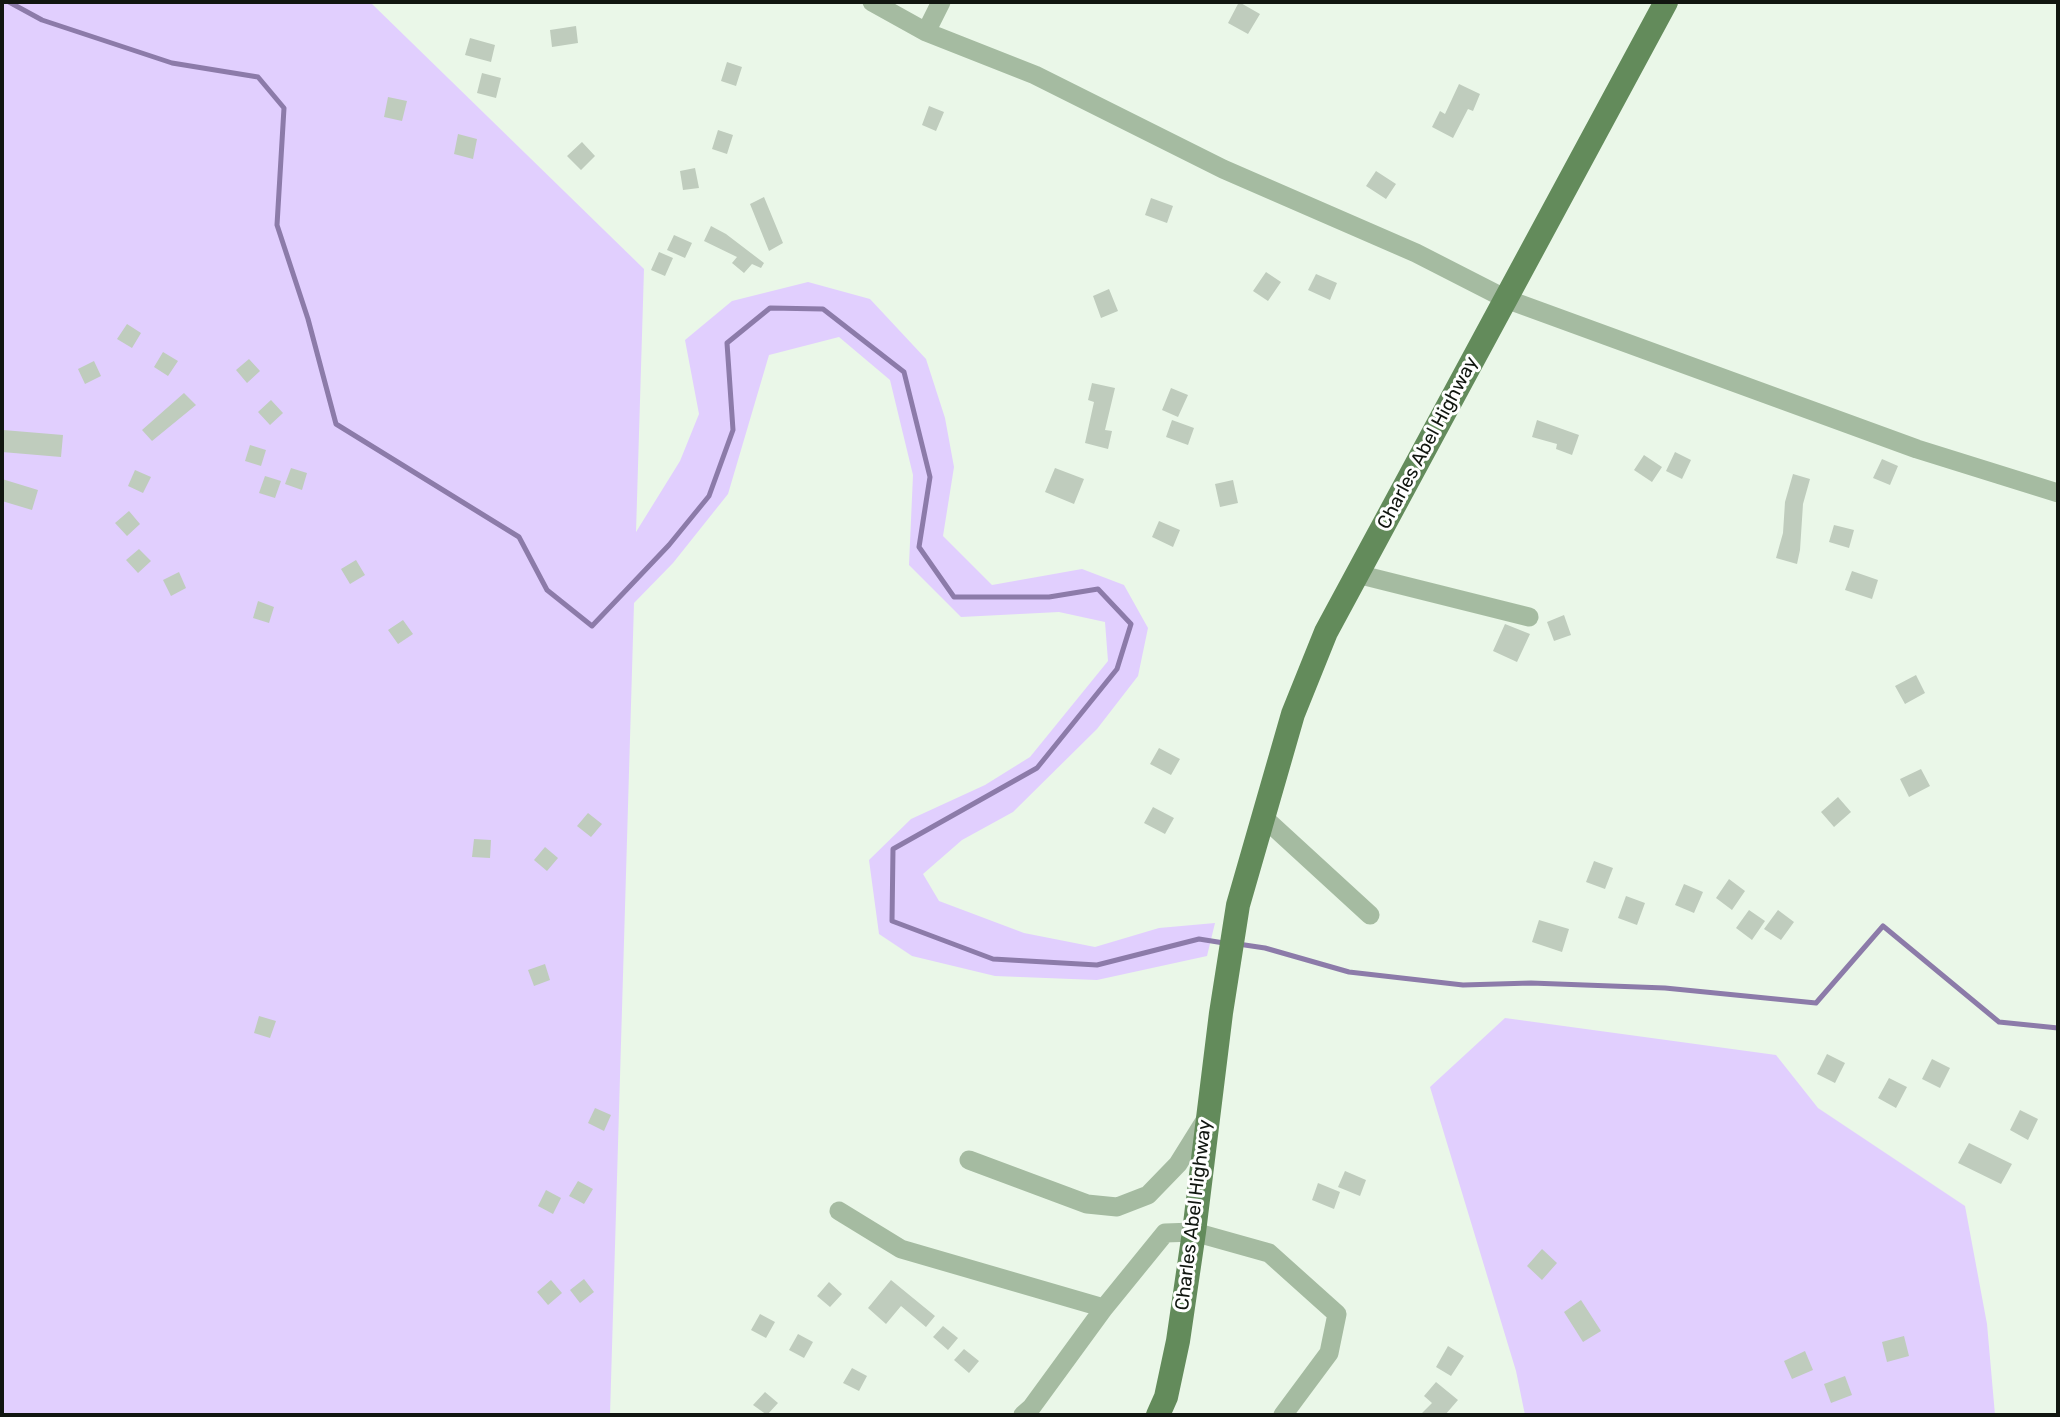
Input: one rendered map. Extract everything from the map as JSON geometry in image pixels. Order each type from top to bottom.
[{"type":"main road","name":"Charles Abel Highway","points":[[1158,1415],[1166,1397],[1178,1341],[1221,1013],[1238,905],[1293,714],[1326,632],[1666,2]]},
{"type":"street","points":[[872,2],[926,32],[1035,75],[1223,169],[1416,253],[1506,299],[1917,449],[2058,493]]},
{"type":"street","points":[[926,32],[941,2]]},
{"type":"street","points":[[1357,574],[1529,617]]},
{"type":"street","points":[[1262,816],[1370,915]]},
{"type":"street","points":[[969,1160],[1087,1205],[1117,1207],[1148,1195],[1178,1164],[1207,1118]]},
{"type":"street","points":[[839,1211],[901,1249],[1104,1308]]},
{"type":"street","points":[[1023,1415],[1165,1233],[1194,1232],[1269,1254],[1337,1314],[1329,1353],[1283,1415]]},
{"type":"shaded area","points":[[2,2],[370,2],[644,269],[636,532],[680,461],[699,414],[685,340],[732,301],[808,282],[870,299],[926,359],[945,418],[954,467],[943,536],[992,585],[1082,569],[1124,585],[1148,628],[1138,676],[1097,729],[1013,812],[962,840],[923,874],[939,901],[1024,933],[1095,947],[1159,928],[1215,923],[1207,956],[1097,980],[995,976],[912,956],[879,934],[869,860],[911,819],[985,785],[1030,757],[1108,661],[1105,622],[1059,612],[961,617],[909,565],[913,475],[890,380],[839,337],[769,355],[728,494],[673,563],[634,603],[610,1415],[2,1415]]},
{"type":"shaded area","points":[[1505,1018],[1776,1055],[1818,1108],[1965,1206],[1987,1324],[1995,1415],[1525,1415],[1516,1371],[1430,1087]]},
{"type":"building","points":[[1239,2],[1260,14],[1248,34],[1228,23]]},
{"type":"building","points":[[576,26],[578,43],[552,47],[550,30]]},
{"type":"building","points":[[470,38],[495,45],[491,62],[465,55]]},
{"type":"building","points":[[727,62],[742,67],[736,86],[721,81]]},
{"type":"building","points":[[482,73],[501,78],[496,98],[477,93]]},
{"type":"building","points":[[1459,84],[1480,94],[1473,111],[1468,109],[1453,138],[1432,127],[1440,111],[1445,114]]},
{"type":"building","points":[[388,97],[407,101],[402,121],[384,117]]},
{"type":"building","points":[[929,106],[944,112],[936,131],[922,125]]},
{"type":"building","points":[[718,130],[733,135],[727,154],[712,149]]},
{"type":"building","points":[[458,134],[477,139],[473,159],[454,154]]},
{"type":"building","points":[[582,142],[595,156],[581,170],[567,156]]},
{"type":"building","points":[[695,168],[699,188],[683,190],[680,171]]},
{"type":"building","points":[[1376,171],[1396,184],[1386,199],[1366,186]]},
{"type":"building","points":[[764,197],[783,243],[769,251],[750,204]]},
{"type":"building","points":[[1151,198],[1173,206],[1167,223],[1145,215]]},
{"type":"building","points":[[711,226],[764,263],[761,268],[752,264],[744,273],[732,263],[737,257],[704,241]]},
{"type":"building","points":[[674,235],[692,243],[685,258],[667,250]]},
{"type":"building","points":[[659,252],[673,258],[665,276],[651,270]]},
{"type":"building","points":[[1266,272],[1281,282],[1268,301],[1253,291]]},
{"type":"building","points":[[1316,274],[1337,283],[1330,300],[1308,290]]},
{"type":"building","points":[[1109,289],[1118,311],[1101,318],[1093,296]]},
{"type":"building","points":[[127,324],[141,333],[132,348],[117,339]]},
{"type":"building","points":[[163,352],[178,361],[168,376],[154,367]]},
{"type":"building","points":[[249,359],[260,371],[247,383],[236,370]]},
{"type":"building","points":[[94,361],[101,376],[85,384],[78,369]]},
{"type":"building","points":[[1092,383],[1115,388],[1105,430],[1112,431],[1108,449],[1085,443],[1094,402],[1088,400]]},
{"type":"building","points":[[1171,388],[1188,395],[1178,417],[1162,410]]},
{"type":"building","points":[[184,393],[196,405],[152,441],[142,430]]},
{"type":"building","points":[[271,400],[283,413],[270,425],[258,412]]},
{"type":"building","points":[[1172,420],[1194,428],[1188,445],[1166,437]]},
{"type":"building","points":[[1537,420],[1579,435],[1572,455],[1556,449],[1557,444],[1532,437]]},
{"type":"building","points":[[3,430],[63,435],[61,457],[2,452]]},
{"type":"building","points":[[250,445],[266,450],[261,466],[245,461]]},
{"type":"building","points":[[1675,452],[1691,460],[1682,479],[1666,471]]},
{"type":"building","points":[[1644,455],[1662,467],[1652,482],[1634,470]]},
{"type":"building","points":[[1882,459],[1898,466],[1890,485],[1873,478]]},
{"type":"building","points":[[291,468],[307,473],[302,490],[285,484]]},
{"type":"building","points":[[1055,468],[1084,479],[1074,504],[1045,492]]},
{"type":"building","points":[[135,470],[151,477],[143,493],[128,486]]},
{"type":"building","points":[[1793,474],[1810,479],[1803,504],[1797,564],[1776,558],[1783,533],[1785,502]]},
{"type":"building","points":[[265,476],[281,481],[275,498],[259,493]]},
{"type":"building","points":[[2,479],[38,490],[32,510],[2,501]]},
{"type":"building","points":[[1233,480],[1238,503],[1220,507],[1215,484]]},
{"type":"building","points":[[129,511],[140,524],[127,536],[115,523]]},
{"type":"building","points":[[1159,521],[1180,530],[1173,547],[1152,537]]},
{"type":"building","points":[[1834,525],[1854,530],[1849,548],[1829,542]]},
{"type":"building","points":[[139,549],[151,561],[138,573],[126,560]]},
{"type":"building","points":[[356,560],[365,575],[350,584],[341,569]]},
{"type":"building","points":[[1852,571],[1878,580],[1872,599],[1845,590]]},
{"type":"building","points":[[179,572],[186,588],[171,596],[163,580]]},
{"type":"building","points":[[258,601],[274,607],[269,623],[253,618]]},
{"type":"building","points":[[1564,615],[1571,635],[1554,641],[1547,622]]},
{"type":"building","points":[[403,620],[413,634],[398,644],[388,630]]},
{"type":"building","points":[[1505,624],[1530,634],[1517,662],[1493,651]]},
{"type":"building","points":[[1916,675],[1925,693],[1905,704],[1895,686]]},
{"type":"building","points":[[1159,748],[1180,759],[1171,775],[1150,764]]},
{"type":"building","points":[[1921,769],[1930,786],[1909,797],[1900,779]]},
{"type":"building","points":[[1838,797],[1851,812],[1834,827],[1821,812]]},
{"type":"building","points":[[1153,807],[1174,818],[1165,834],[1144,823]]},
{"type":"building","points":[[588,813],[602,824],[591,837],[577,826]]},
{"type":"building","points":[[474,839],[491,840],[490,858],[472,857]]},
{"type":"building","points":[[545,847],[558,858],[547,871],[534,860]]},
{"type":"building","points":[[1594,861],[1613,868],[1605,889],[1586,882]]},
{"type":"building","points":[[1729,879],[1745,891],[1732,910],[1716,898]]},
{"type":"building","points":[[1684,884],[1703,892],[1694,913],[1675,905]]},
{"type":"building","points":[[1626,896],[1645,903],[1637,925],[1618,918]]},
{"type":"building","points":[[1749,910],[1765,921],[1752,940],[1736,928]]},
{"type":"building","points":[[1778,910],[1794,922],[1781,940],[1764,929]]},
{"type":"building","points":[[1539,920],[1569,929],[1562,952],[1532,942]]},
{"type":"building","points":[[545,964],[550,980],[534,986],[528,970]]},
{"type":"building","points":[[259,1016],[276,1021],[270,1038],[254,1033]]},
{"type":"building","points":[[1827,1054],[1845,1063],[1835,1083],[1817,1074]]},
{"type":"building","points":[[1932,1059],[1950,1068],[1940,1088],[1922,1079]]},
{"type":"building","points":[[1889,1078],[1907,1087],[1896,1108],[1878,1098]]},
{"type":"building","points":[[595,1108],[611,1115],[604,1131],[588,1123]]},
{"type":"building","points":[[2020,1110],[2038,1119],[2028,1140],[2010,1130]]},
{"type":"building","points":[[1969,1143],[2012,1164],[2001,1184],[1958,1163]]},
{"type":"building","points":[[1345,1171],[1366,1180],[1360,1196],[1338,1187]]},
{"type":"building","points":[[578,1181],[593,1189],[584,1204],[569,1196]]},
{"type":"building","points":[[1318,1183],[1340,1192],[1334,1209],[1312,1200]]},
{"type":"building","points":[[546,1190],[561,1198],[553,1214],[538,1206]]},
{"type":"building","points":[[1542,1249],[1557,1263],[1542,1280],[1527,1266]]},
{"type":"building","points":[[584,1279],[594,1292],[580,1303],[570,1290]]},
{"type":"building","points":[[551,1280],[562,1293],[548,1305],[537,1292]]},
{"type":"building","points":[[891,1280],[935,1316],[926,1327],[901,1306],[886,1324],[868,1308]]},
{"type":"building","points":[[829,1282],[842,1294],[830,1307],[817,1296]]},
{"type":"building","points":[[1581,1300],[1601,1331],[1583,1342],[1564,1312]]},
{"type":"building","points":[[760,1314],[775,1322],[766,1338],[751,1330]]},
{"type":"building","points":[[943,1326],[958,1338],[948,1350],[933,1337]]},
{"type":"building","points":[[798,1334],[813,1342],[804,1358],[789,1350]]},
{"type":"building","points":[[1904,1336],[1909,1356],[1887,1362],[1882,1342]]},
{"type":"building","points":[[1448,1346],[1464,1356],[1451,1376],[1436,1367]]},
{"type":"building","points":[[964,1349],[979,1361],[969,1373],[954,1360]]},
{"type":"building","points":[[1805,1351],[1813,1370],[1792,1379],[1784,1361]]},
{"type":"building","points":[[852,1368],[867,1376],[859,1391],[843,1383]]},
{"type":"building","points":[[1845,1376],[1852,1395],[1831,1403],[1824,1384]]},
{"type":"building","points":[[1436,1382],[1458,1400],[1445,1415],[1420,1415],[1432,1403],[1424,1396]]},
{"type":"building","points":[[765,1392],[778,1403],[767,1415],[753,1405]]},
{"type":"waterway","points":[[9,2],[42,20],[172,63],[258,77],[284,108],[277,225],[308,319],[336,424],[519,537],[547,590],[592,626],[669,545],[709,496],[733,430],[727,343],[770,308],[823,309],[904,372],[930,477],[919,547],[954,597],[1049,597],[1098,589],[1131,624],[1117,669],[1037,768],[893,849],[892,921],[993,959],[1097,965],[1199,939],[1224,943]]},
{"type":"waterway","points":[[1238,944],[1265,948],[1349,972],[1463,985],[1531,983],[1665,988],[1816,1003],[1883,926],[1999,1022],[2058,1028]]}]
